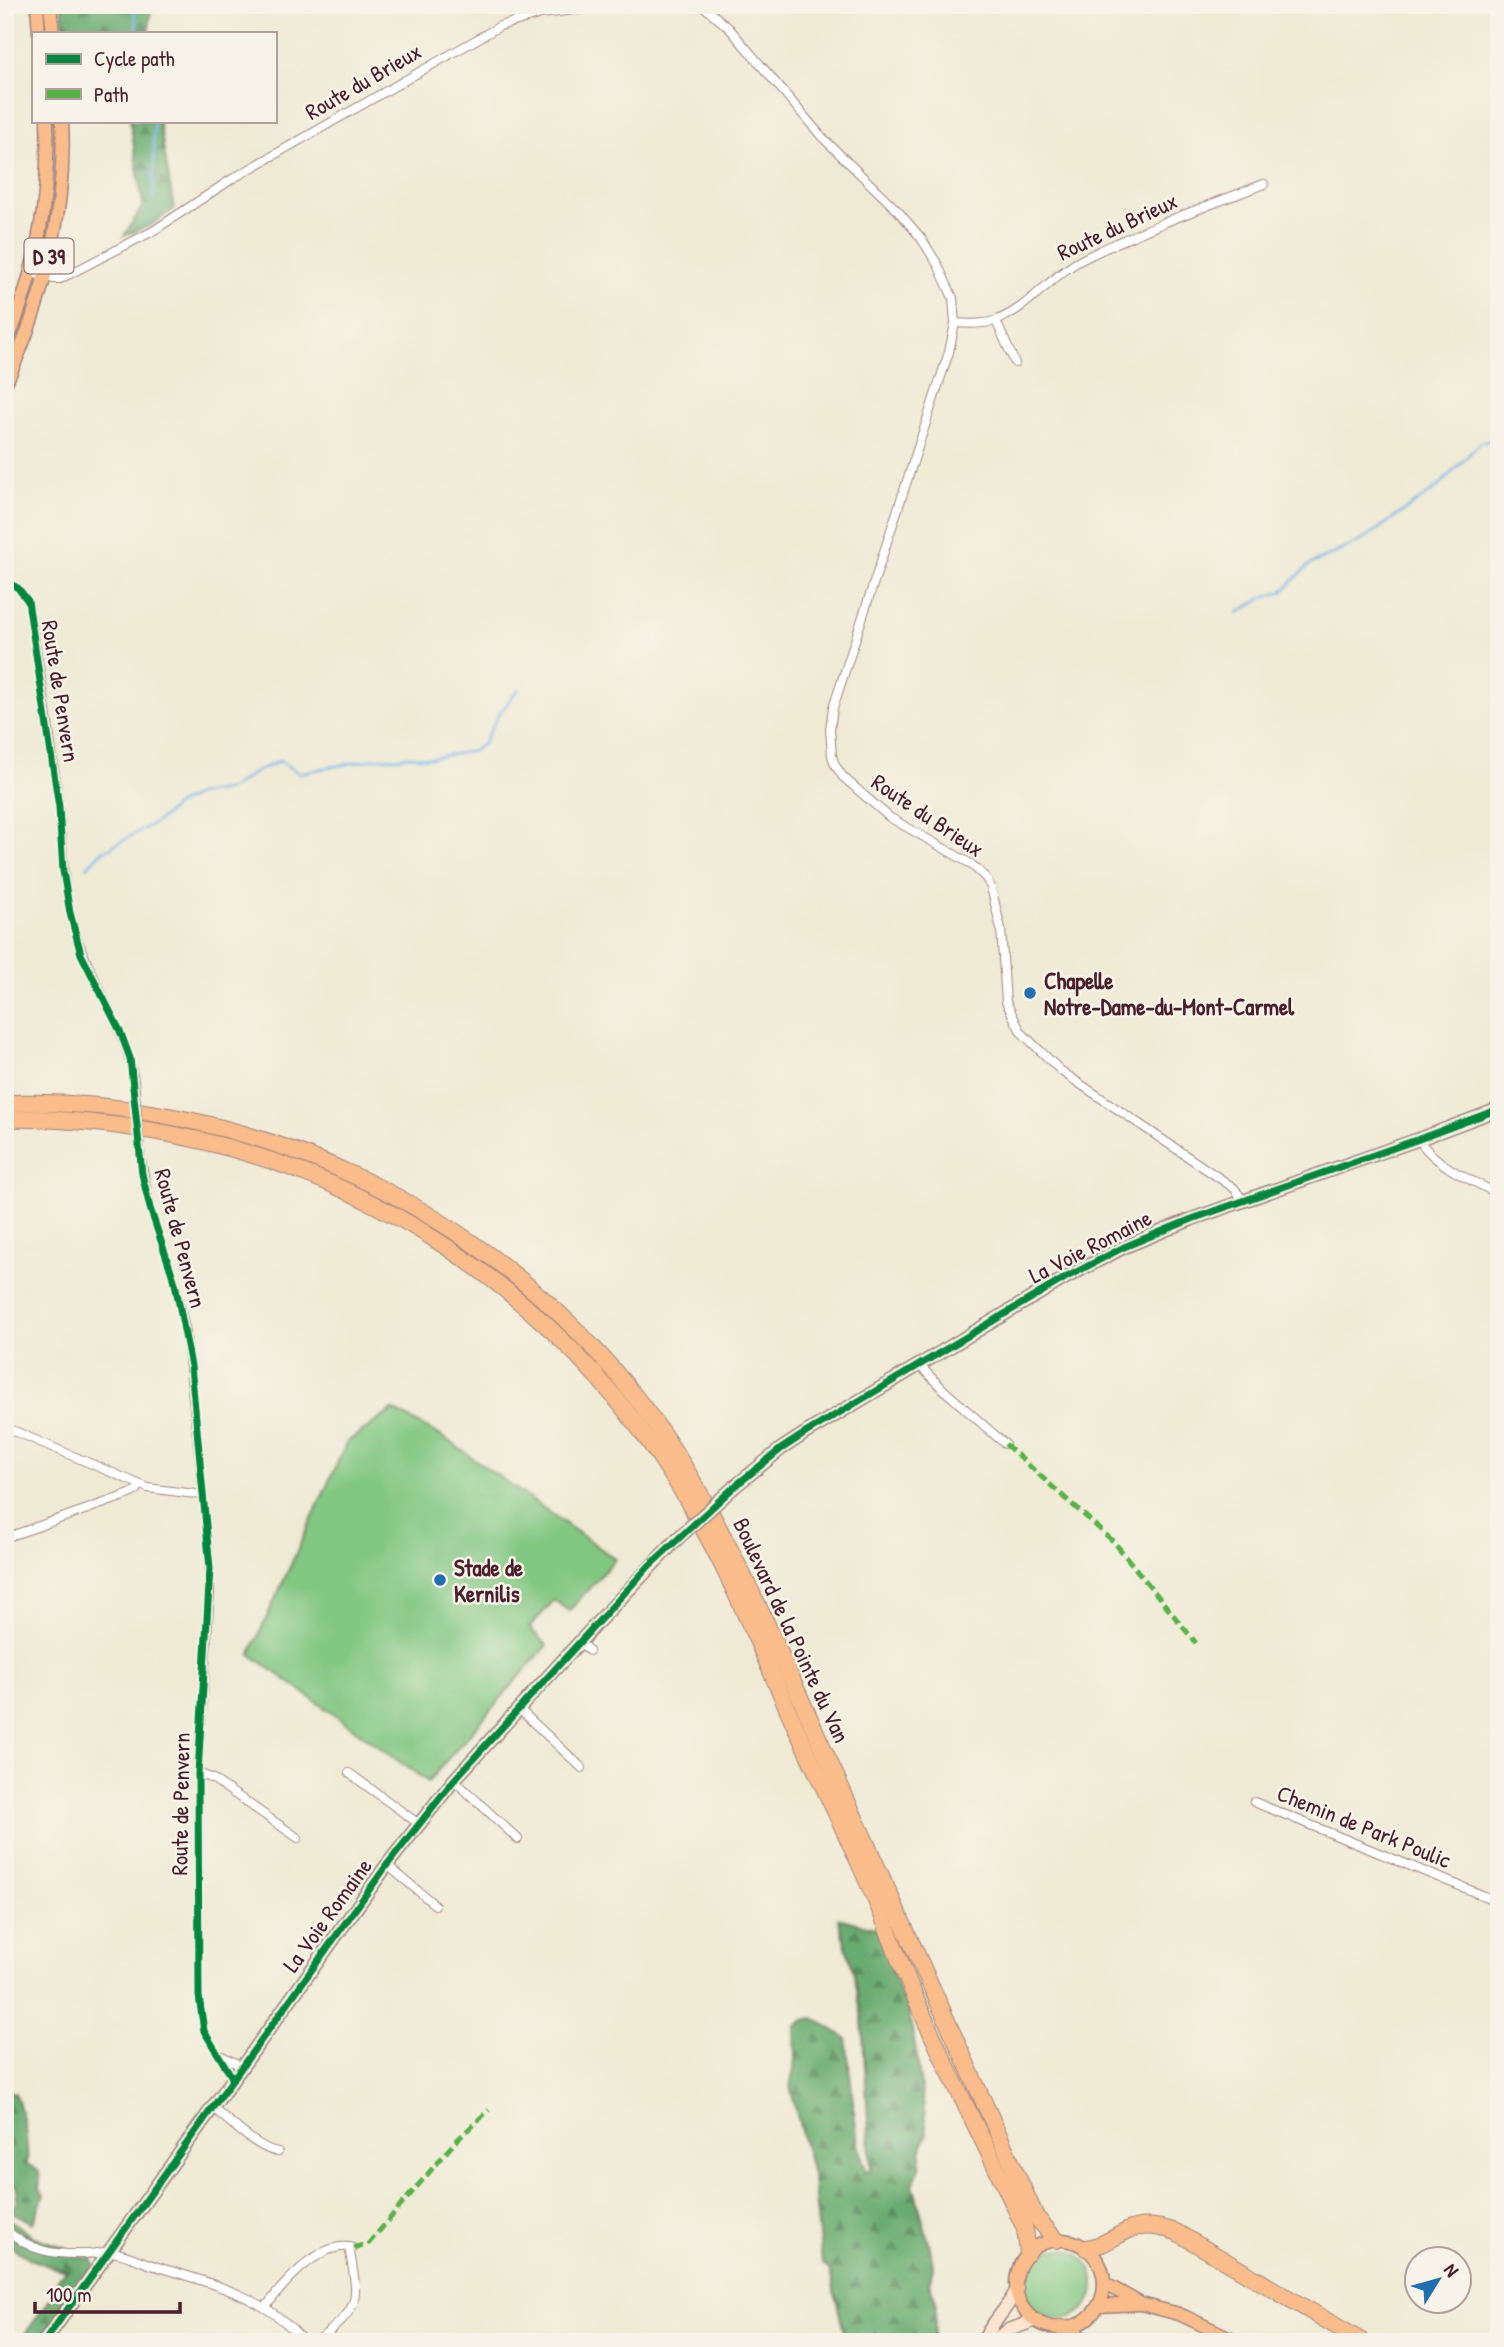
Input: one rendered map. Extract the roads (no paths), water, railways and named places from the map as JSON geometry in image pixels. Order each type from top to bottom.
[{"type":"highway","name":"Boulevard de la Pointe du Van","points":[[5,1103],[58,1103],[150,1112],[235,1130],[325,1162],[394,1194],[471,1242],[534,1292],[596,1351],[656,1425],[697,1487],[724,1537],[764,1618],[1036,2217],[1056,2240]]},
{"type":"highway","name":"Boulevard de la Pointe du Van","points":[[5,1119],[48,1119],[178,1134],[239,1149],[311,1174],[376,1205],[436,1239],[534,1314],[584,1362],[627,1412],[677,1483],[730,1584],[879,1908],[931,2033],[1025,2229],[1028,2253]]},
{"type":"highway","points":[[1086,2248],[1107,2243],[1138,2227],[1152,2226],[1176,2232],[1363,2342]]},
{"type":"highway","points":[[1062,2328],[1087,2342]]},
{"type":"main road","points":[[37,5],[39,32]]},
{"type":"main road","points":[[50,5],[53,32]]},
{"type":"main road","name":"D 39","points":[[5,348],[31,273],[43,218],[47,175],[47,122]]},
{"type":"main road","name":"D 39","points":[[5,385],[19,355],[45,277],[57,212],[62,122]]},
{"type":"main road","points":[[1056,2240],[1072,2241],[1086,2248],[1099,2263],[1104,2283],[1098,2306],[1089,2317],[1076,2325],[1053,2327],[1036,2320],[1020,2302],[1017,2289],[1018,2271],[1028,2253],[1041,2244],[1056,2240]]},
{"type":"main road","points":[[1104,2283],[1141,2304],[1179,2314],[1239,2342]]},
{"type":"main road","points":[[1098,2306],[1141,2304]]},
{"type":"street","name":"Route du Brieux","points":[[31,273],[60,279],[153,231],[232,179],[500,26],[541,14],[617,5]]},
{"type":"street","name":"Route du Brieux","points":[[707,7],[729,28],[822,137],[911,225],[930,252],[953,298],[955,323],[949,352],[833,708],[830,729],[835,765],[851,786],[889,817],[957,854],[985,877],[995,899],[1001,929],[1006,1002],[1013,1021],[1026,1039],[1061,1071],[1234,1188],[1244,1202]]},
{"type":"street","name":"Route du Brieux","points":[[996,321],[1034,296],[1069,266],[1148,229],[1264,184]]},
{"type":"street","points":[[955,323],[996,321],[1015,363]]},
{"type":"street","name":"Route de Penvern","points":[[5,581],[18,588],[28,601],[59,807],[63,871],[70,913],[81,954],[120,1031],[130,1058],[148,1198],[182,1309],[191,1366],[209,1553],[210,1593],[198,1773],[199,1996],[204,2031],[233,2079]]},
{"type":"street","name":"La Voie Romaine","points":[[44,2342],[387,1865],[454,1780],[518,1708],[584,1646],[649,1566],[734,1487],[792,1441],[1096,1260],[1163,1230],[1499,1109]]},
{"type":"street","points":[[1419,1139],[1425,1149],[1446,1165],[1499,1194]]},
{"type":"street","points":[[919,1365],[1005,1444]]},
{"type":"street","points":[[5,1427],[139,1485],[159,1491],[203,1495]]},
{"type":"street","points":[[5,1538],[130,1494],[137,1490],[139,1485]]},
{"type":"street","points":[[518,1708],[582,1768]]},
{"type":"street","name":"Route de Penvern","points":[[198,1773],[213,1779],[298,1838]]},
{"type":"street","points":[[349,1773],[419,1824]]},
{"type":"street","points":[[454,1780],[517,1839]]},
{"type":"street","name":"Chemin de Park Poulic","points":[[1254,1802],[1499,1902]]},
{"type":"street","name":"La Voie Romaine","points":[[387,1865],[435,1905]]},
{"type":"street","points":[[216,2052],[241,2066]]},
{"type":"street","points":[[213,2108],[259,2145],[278,2152]]},
{"type":"street","points":[[5,2230],[33,2247],[51,2253],[70,2255],[108,2252],[223,2288],[284,2320],[304,2342]]},
{"type":"street","points":[[265,2308],[286,2283],[316,2256],[338,2247],[351,2247],[354,2304],[347,2315],[316,2342]]},
{"type":"street","points":[[983,2342],[988,2329],[1003,2313],[1017,2289]]},
{"type":"street","points":[[991,2342],[1009,2330],[1036,2320]]},
{"type":"waterway","points":[[134,5],[137,32]]},
{"type":"waterway","points":[[153,198],[154,122]]},
{"type":"waterway","points":[[1238,613],[1262,598],[1282,592],[1309,565],[1361,541],[1437,488],[1481,442],[1489,441],[1499,434]]},
{"type":"waterway","points":[[87,867],[100,853],[158,821],[178,804],[197,795],[230,789],[257,771],[280,761],[299,773],[379,758],[430,758],[473,751],[483,744],[500,712],[519,689]]},
{"type":"place","name":"Chapelle Notre-Dame-du-Mont-Carmel","points":[[1030,993]]},
{"type":"place","name":"Stade de Kernilis","points":[[440,1580]]}]
